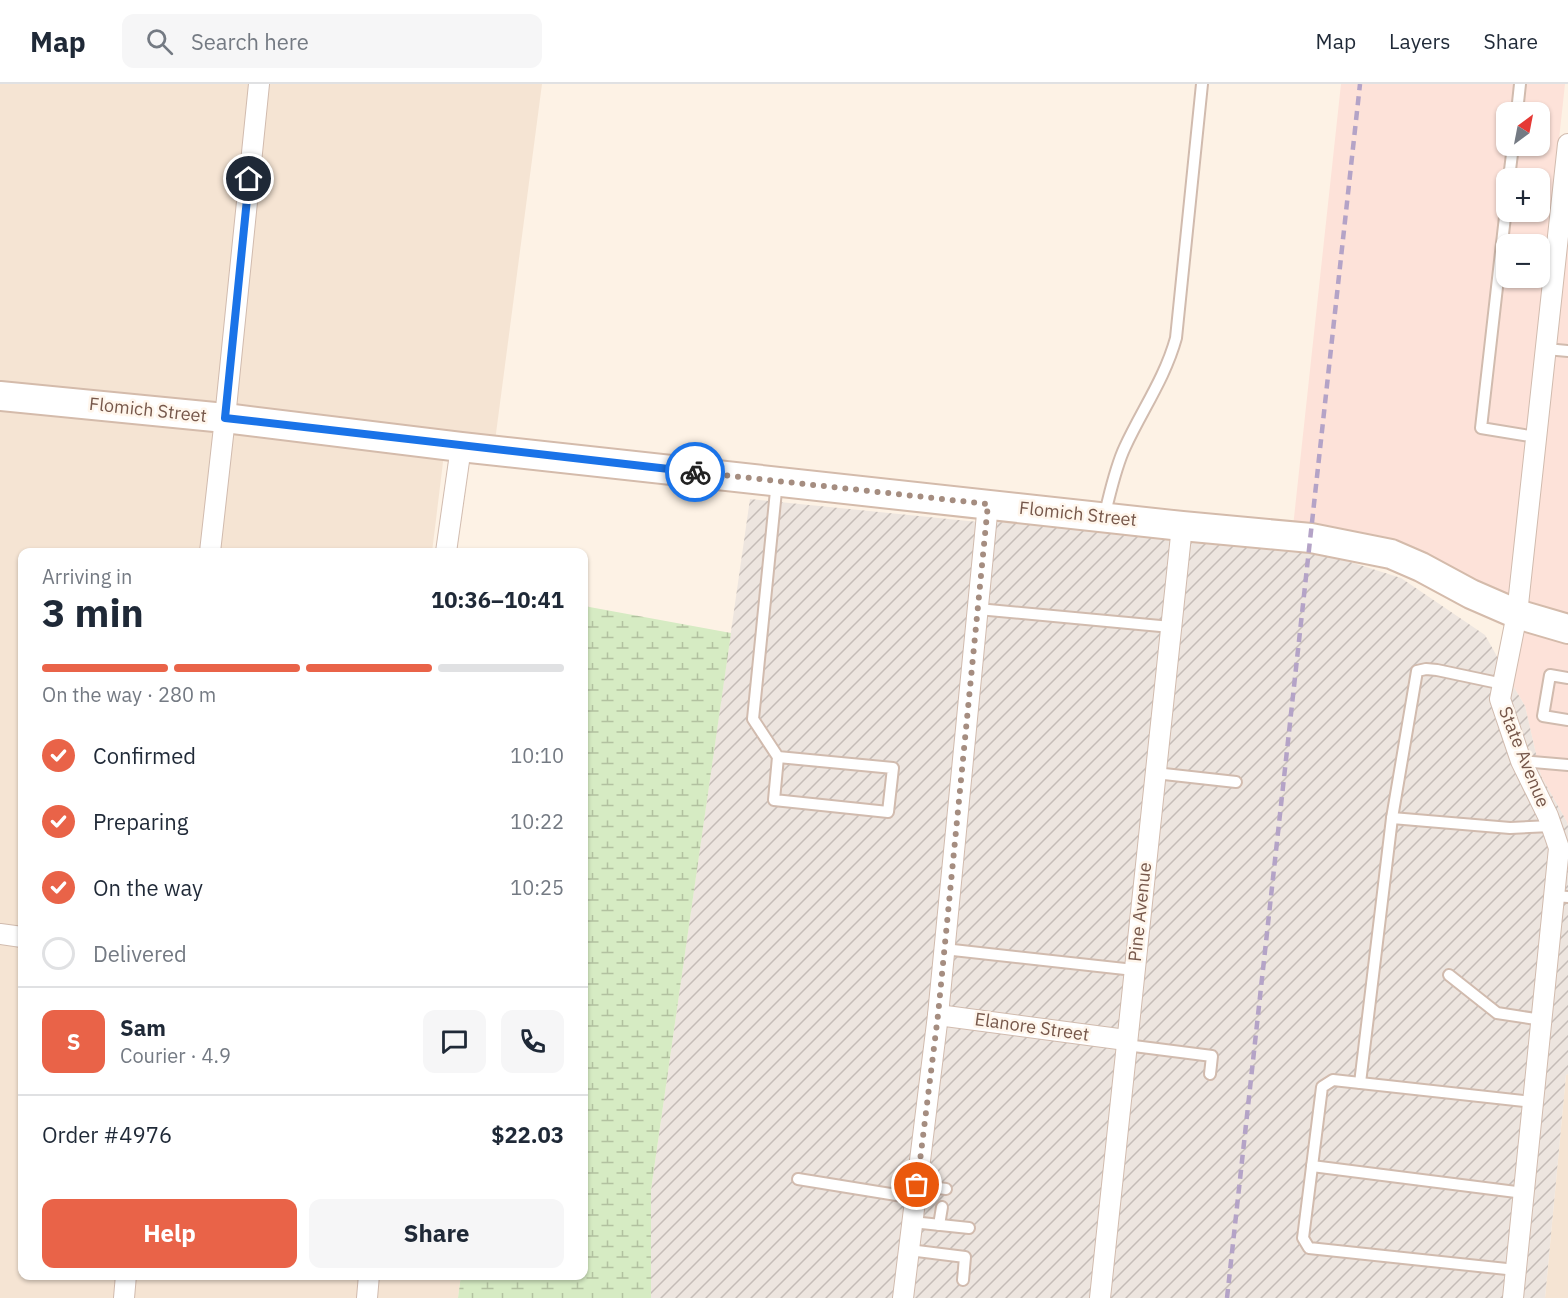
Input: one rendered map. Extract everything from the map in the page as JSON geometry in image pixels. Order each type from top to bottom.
[{"type":"street","points":[[210,548],[259,84]]},
{"type":"street","name":"State Avenue","points":[[1513,1298],[1542,1020],[1562,896],[1559,848],[1521,761],[1500,699],[1517,614],[1546,349],[1561,274],[1568,144]]},
{"type":"street","name":"Flomich Street","points":[[0,396],[225,418],[461,447],[1182,526],[1311,538],[1391,554],[1517,614],[1568,629]]},
{"type":"street","points":[[448,548],[461,447]]},
{"type":"street","points":[[903,1298],[938,1015],[988,504]]},
{"type":"street","name":"Pine Avenue","points":[[1100,1298],[1182,526]]},
{"type":"street","points":[[0,934],[18,936]]},
{"type":"street","name":"Elanore Street","points":[[938,1015],[1126,1042]]},
{"type":"street","points":[[124,1298],[126,1280]]},
{"type":"street","points":[[367,1298],[369,1280]]},
{"type":"lane","points":[[1104,517],[1124,448],[1161,378],[1176,338],[1202,84]]},
{"type":"lane","points":[[1518,102],[1520,84]]},
{"type":"lane","points":[[1504,222],[1481,428],[1536,437]]},
{"type":"lane","points":[[1546,349],[1568,351]]},
{"type":"lane","points":[[777,481],[753,719],[778,757],[774,800],[888,812],[893,768],[778,757]]},
{"type":"lane","points":[[978,609],[1171,627]]},
{"type":"lane","points":[[1360,1083],[1392,818],[1417,671],[1437,670],[1503,684]]},
{"type":"lane","points":[[1568,678],[1550,675],[1544,716],[1568,720]]},
{"type":"lane","points":[[1521,761],[1568,765]]},
{"type":"lane","points":[[1155,773],[1236,782]]},
{"type":"lane","points":[[1392,818],[1510,828],[1551,826]]},
{"type":"lane","points":[[944,949],[1134,970]]},
{"type":"lane","points":[[1449,975],[1497,1012],[1542,1020]]},
{"type":"lane","points":[[1126,1042],[1212,1056],[1210,1074]]},
{"type":"lane","points":[[1516,1270],[1309,1248],[1303,1238],[1322,1087],[1333,1080],[1533,1102]]},
{"type":"lane","points":[[1312,1166],[1524,1193]]},
{"type":"lane","points":[[798,1179],[916,1192],[946,1189]]},
{"type":"lane","points":[[939,1226],[942,1207]]},
{"type":"lane","points":[[912,1222],[969,1228]]},
{"type":"lane","points":[[909,1250],[965,1257],[963,1280]]},
{"type":"shaded area","points":[[0,84],[250,84],[218,408],[0,386]]},
{"type":"shaded area","points":[[268,84],[542,84],[495,441],[235,409]]},
{"type":"shaded area","points":[[1341,84],[1565,84],[1549,234],[1496,234],[1496,288],[1543,288],[1509,600],[1293,527]]},
{"type":"shaded area","points":[[1568,224],[1568,619],[1526,607]]},
{"type":"shaded area","points":[[0,406],[215,427],[201,548],[18,548],[18,926],[0,924]]},
{"type":"shaded area","points":[[233,428],[444,454],[432,548],[219,548]]},
{"type":"shaded area","points":[[750,499],[978,522],[929,1014],[894,1298],[651,1298],[651,1190]]},
{"type":"shaded area","points":[[995,522],[1087,525],[1172,535],[1119,1029],[948,1006]]},
{"type":"shaded area","points":[[1190,537],[1309,549],[1401,578],[1485,635],[1499,660],[1513,765],[1539,820],[1550,850],[1504,1298],[1109,1298]]},
{"type":"shaded area","points":[[1523,627],[1568,638],[1568,827],[1541,776],[1525,706],[1512,684]]},
{"type":"shaded area","points":[[1512,684],[1525,706],[1541,776],[1567,822],[1568,848],[1556,811],[1530,756],[1510,697]]},
{"type":"shaded area","points":[[1568,848],[1568,1074],[1566,1075],[1545,1298],[1521,1298]]},
{"type":"shaded area","points":[[0,943],[18,945],[18,1280],[117,1280],[115,1298],[0,1298]]},
{"type":"shaded area","points":[[945,1025],[1116,1048],[1091,1298],[912,1298]]},
{"type":"shaded area","points":[[1568,1074],[1568,1298],[1545,1298],[1566,1075]]},
{"type":"shaded area","points":[[135,1280],[360,1280],[358,1298],[133,1298]]},
{"type":"shaded area","points":[[378,1280],[460,1280],[458,1298],[376,1298]]},
{"type":"green space","points":[[588,607],[731,633],[651,1190],[651,1298],[458,1298],[460,1280],[588,1280]]},
{"type":"railway","points":[[1227,1298],[1360,84]]},
{"type":"way so far","points":[[695,472],[988,504],[938,1015],[917,1185]]},
{"type":"route","points":[[249,179],[225,418],[461,447],[695,472]]}]
